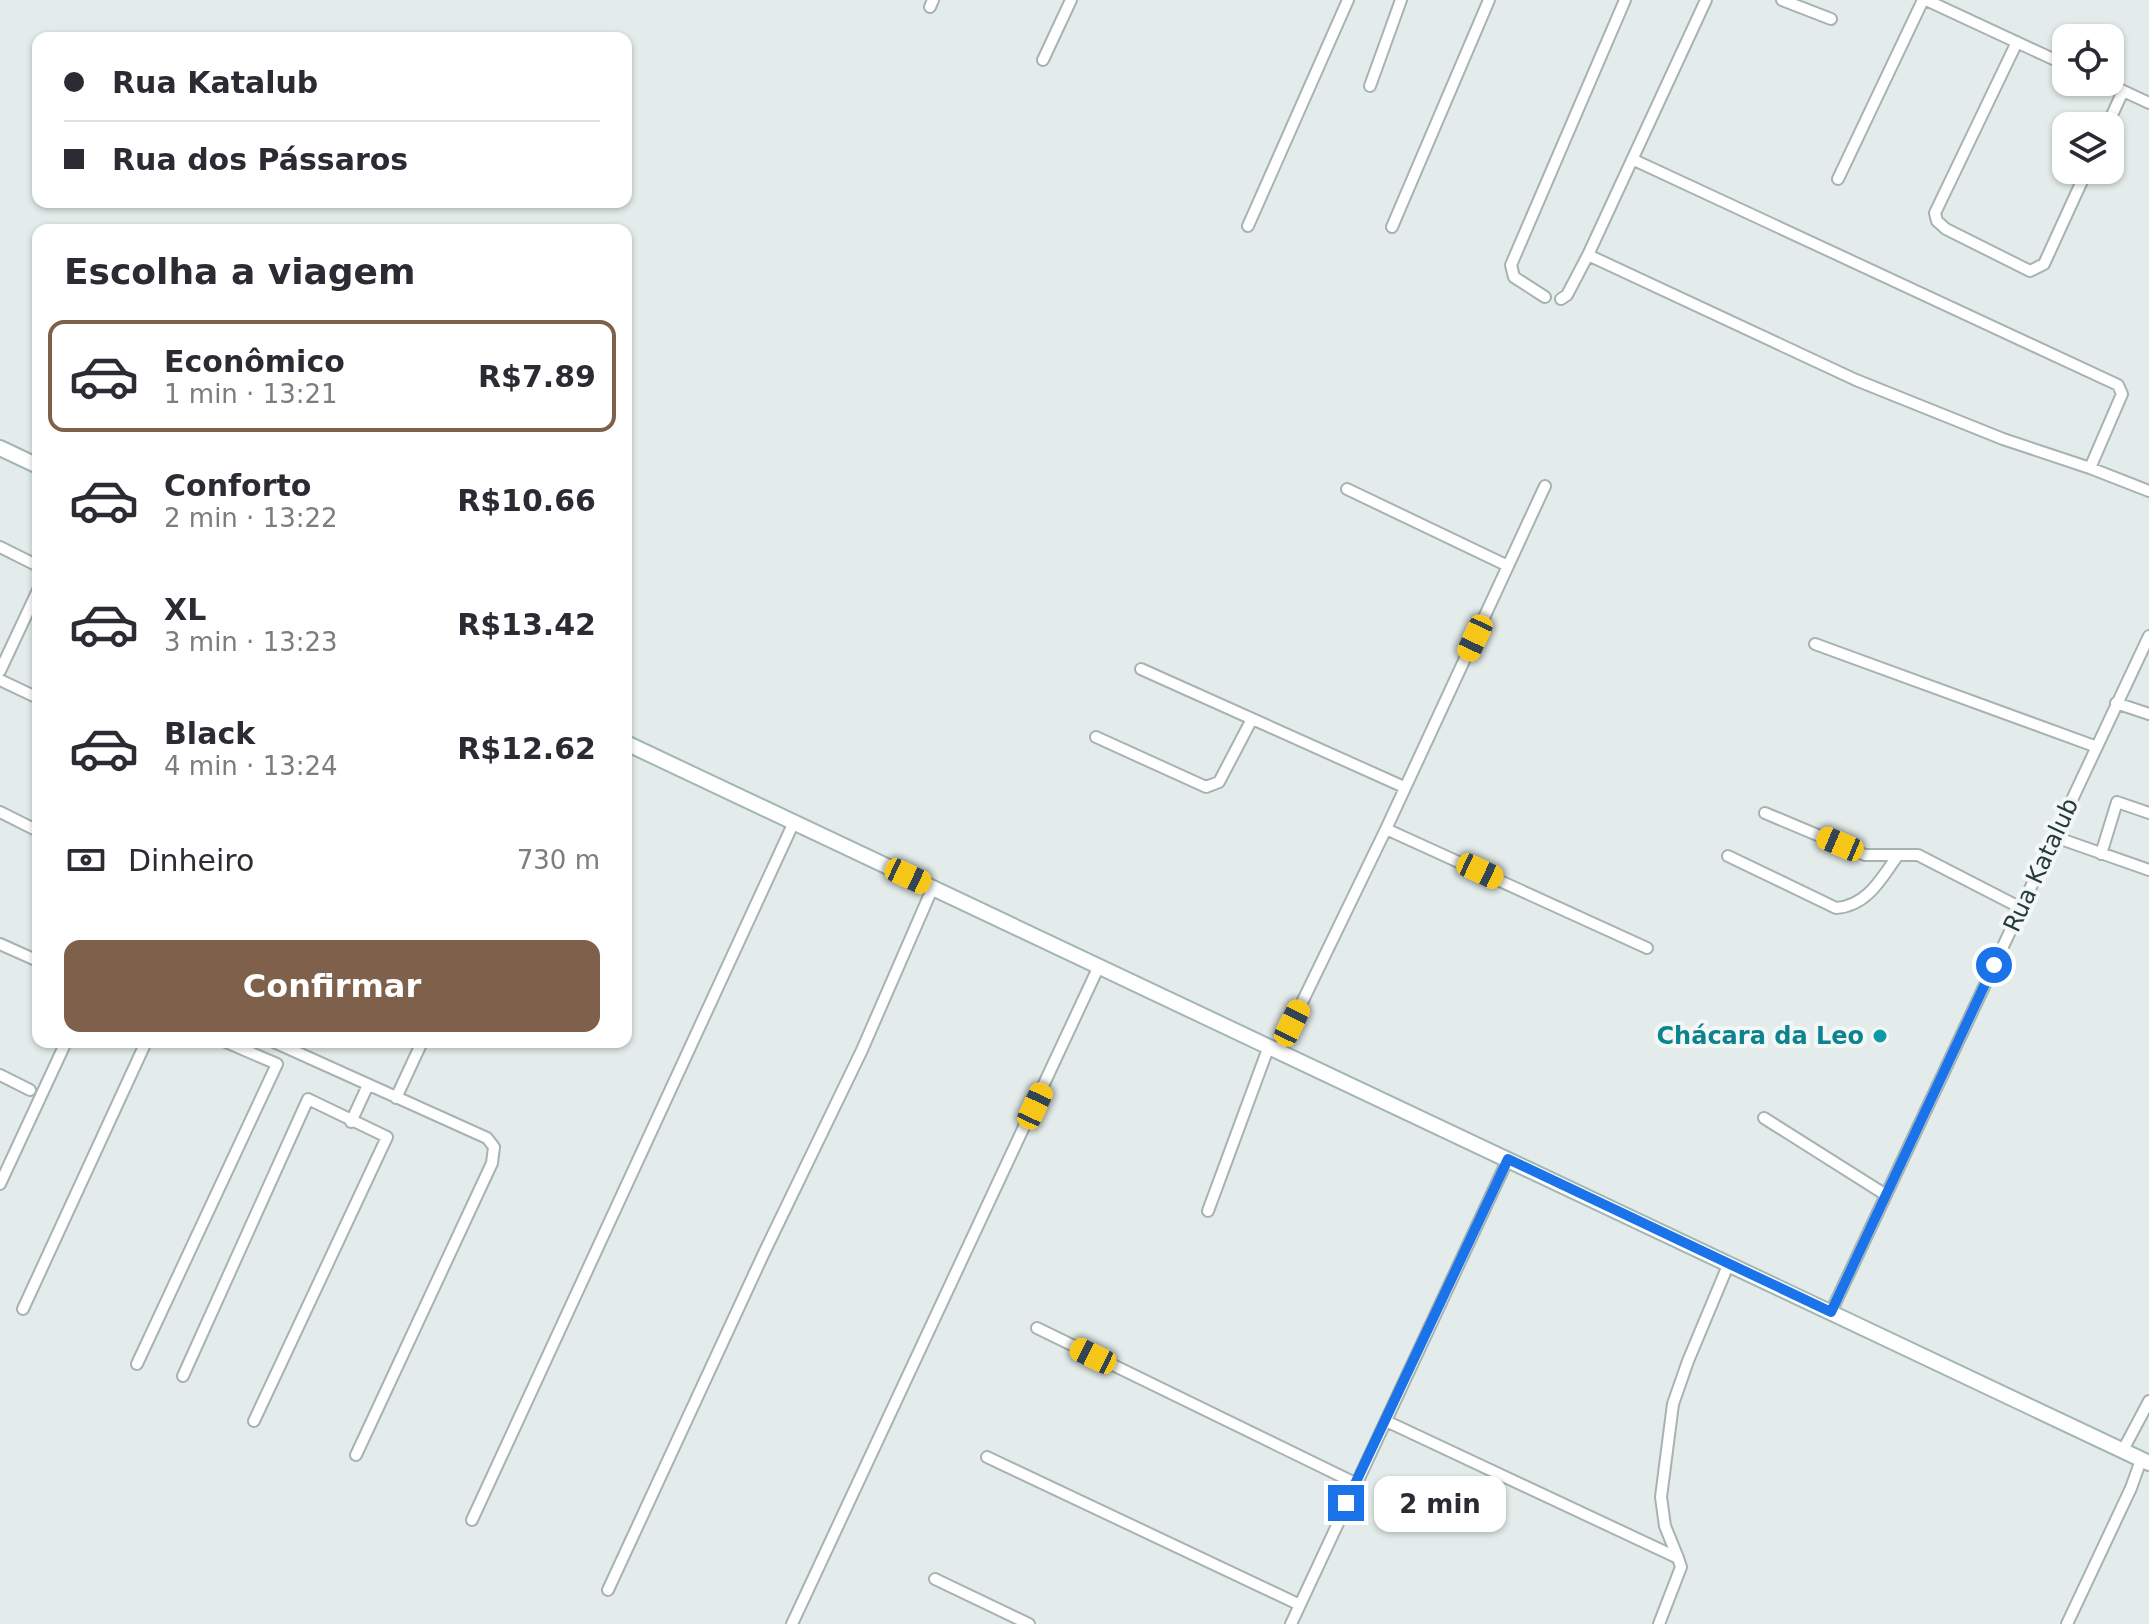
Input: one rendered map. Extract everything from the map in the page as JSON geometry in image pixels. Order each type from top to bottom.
[{"type":"main road","points":[[0,448],[32,463]]},
{"type":"main road","points":[[632,746],[2145,1462]]},
{"type":"street","points":[[1043,60],[1071,0]]},
{"type":"street","points":[[1248,226],[1348,0]]},
{"type":"street","points":[[1370,86],[1401,0]]},
{"type":"street","points":[[1392,227],[1489,0]]},
{"type":"street","points":[[1545,297],[1514,277],[1511,265],[1625,0]]},
{"type":"street","points":[[1561,299],[1567,295],[1588,255],[1706,0]]},
{"type":"street","points":[[1782,0],[1831,19]]},
{"type":"street","points":[[1838,179],[1925,0],[2052,58]]},
{"type":"street","points":[[2017,42],[1935,213],[1937,221],[1946,229],[2030,271],[2037,270],[2044,264],[2081,184]]},
{"type":"street","points":[[2124,91],[2149,103]]},
{"type":"street","points":[[1634,160],[2118,385],[2122,394],[2090,468]]},
{"type":"street","points":[[1588,255],[1856,380],[2003,439],[2149,491]]},
{"type":"street","points":[[1208,1211],[1274,1048],[1386,829],[1545,486]]},
{"type":"street","points":[[1347,489],[1508,566]]},
{"type":"street","points":[[0,547],[32,563]]},
{"type":"street","points":[[0,671],[32,603]]},
{"type":"street","name":"Rua Katalub","points":[[1831,1312],[2149,636]]},
{"type":"street","points":[[1815,644],[2097,747]]},
{"type":"street","points":[[1141,669],[1404,787]]},
{"type":"street","points":[[0,680],[32,695]]},
{"type":"street","points":[[2116,703],[2149,714]]},
{"type":"street","points":[[1096,737],[1206,787],[1219,782],[1252,719]]},
{"type":"street","points":[[2101,854],[2117,802],[2149,813]]},
{"type":"street","points":[[0,812],[32,828]]},
{"type":"street","points":[[1765,813],[1865,855],[1918,855],[2021,908]]},
{"type":"street","points":[[472,1520],[794,822]]},
{"type":"street","points":[[1386,829],[1647,948]]},
{"type":"street","points":[[2055,837],[2149,870]]},
{"type":"street","points":[[1728,856],[1836,908],[1846,908],[1869,896],[1898,855]]},
{"type":"street","points":[[608,1590],[862,1050],[933,887]]},
{"type":"street","points":[[0,944],[32,958]]},
{"type":"street","points":[[792,1624],[1099,966]]},
{"type":"street","points":[[0,1184],[63,1048]]},
{"type":"street","points":[[23,1309],[143,1048]]},
{"type":"street","points":[[137,1364],[277,1064],[240,1048]]},
{"type":"street","points":[[290,1048],[487,1138],[492,1141],[495,1154],[356,1455]]},
{"type":"street","points":[[396,1098],[419,1048]]},
{"type":"street","points":[[0,1075],[30,1090]]},
{"type":"street","points":[[351,1122],[368,1085]]},
{"type":"street","points":[[183,1376],[308,1099],[387,1137],[254,1421]]},
{"type":"street","points":[[1764,1118],[1886,1195]]},
{"type":"street","points":[[1291,1624],[1508,1159]]},
{"type":"street","points":[[1659,1624],[1681,1567],[1662,1516],[1661,1497],[1673,1404],[1729,1263]]},
{"type":"street","points":[[1037,1328],[1355,1483]]},
{"type":"street","points":[[2123,1450],[2149,1401]]},
{"type":"street","points":[[1386,1421],[1678,1558]]},
{"type":"street","points":[[987,1457],[1300,1605]]},
{"type":"street","points":[[2067,1624],[2145,1462]]},
{"type":"street","points":[[935,1579],[1029,1624]]},
{"type":"place","name":"Chácara da Leo","points":[[1880,1036]]},
{"type":"route","points":[[1346,1503],[1508,1159],[1831,1312],[1994,965]]}]
